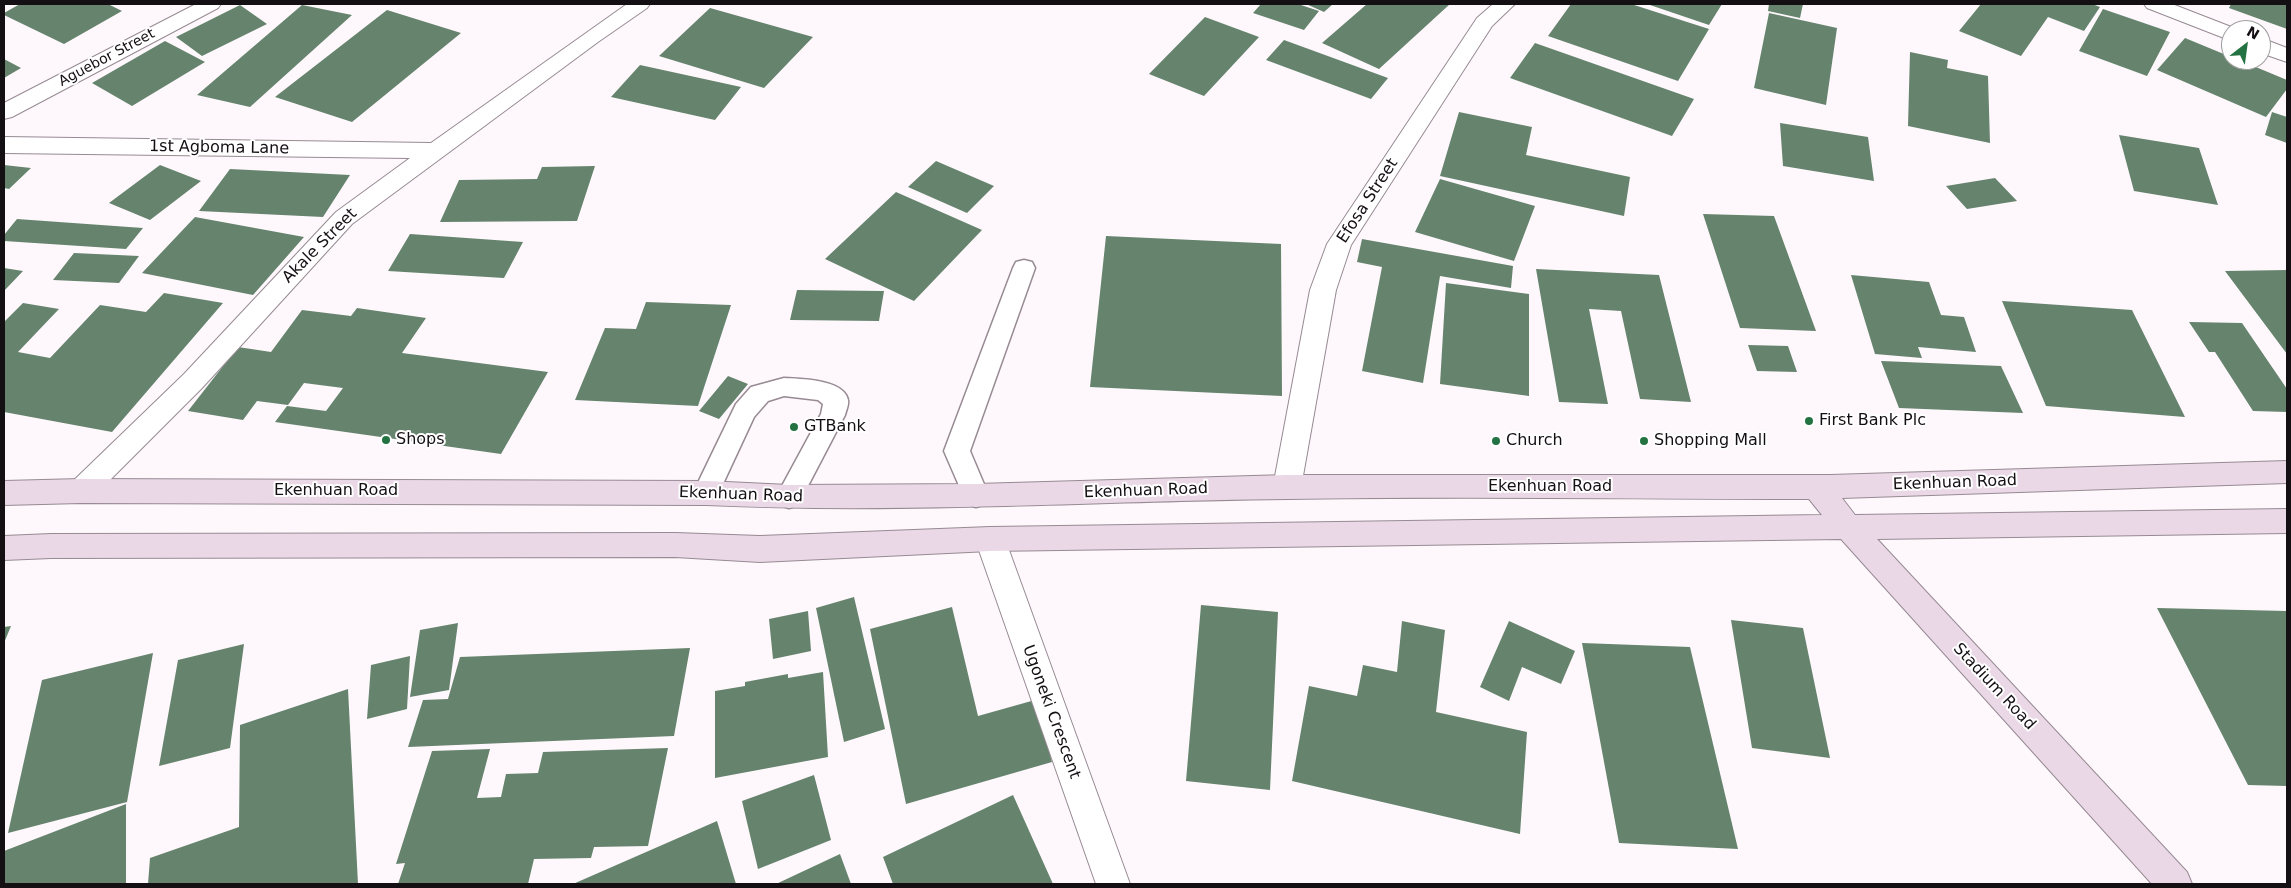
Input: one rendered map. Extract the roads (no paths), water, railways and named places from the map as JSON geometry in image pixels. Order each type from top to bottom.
[{"type":"main road","name":"Ekenhuan Road","points":[[4,494],[81,490],[706,493],[789,497],[976,496],[1287,487],[1816,487],[2287,472]]},
{"type":"main road","name":"Stadium Road","points":[[1816,487],[1849,528],[2175,884]]},
{"type":"main road","points":[[4,548],[50,546],[675,545],[760,549],[990,539],[2287,521]]},
{"type":"street","name":"Aguebor Street","points":[[4,112],[211,4]]},
{"type":"street","name":"Akale Street","points":[[81,490],[193,382],[344,218],[591,37],[640,4]]},
{"type":"street","name":"Efosa Street","points":[[1287,487],[1322,290],[1339,244],[1484,22],[1505,4]]},
{"type":"street","points":[[2154,4],[2221,29]]},
{"type":"street","points":[[2271,49],[2287,55]]},
{"type":"street","name":"1st Agboma Lane","points":[[4,144],[435,151]]},
{"type":"street","name":"Ugoneki Crescent","points":[[990,539],[1113,884]]},
{"type":"lane","points":[[976,496],[958,450],[1024,268]]},
{"type":"lane","points":[[706,493],[745,411],[760,394],[784,387],[823,390],[836,400],[833,415],[789,497]]},
{"type":"place","name":"First Bank Plc","points":[[1809,421]]},
{"type":"place","name":"GTBank","points":[[794,427]]},
{"type":"place","name":"Shops","points":[[386,440]]},
{"type":"place","name":"Church","points":[[1496,441]]},
{"type":"place","name":"Shopping Mall","points":[[1644,441]]}]
